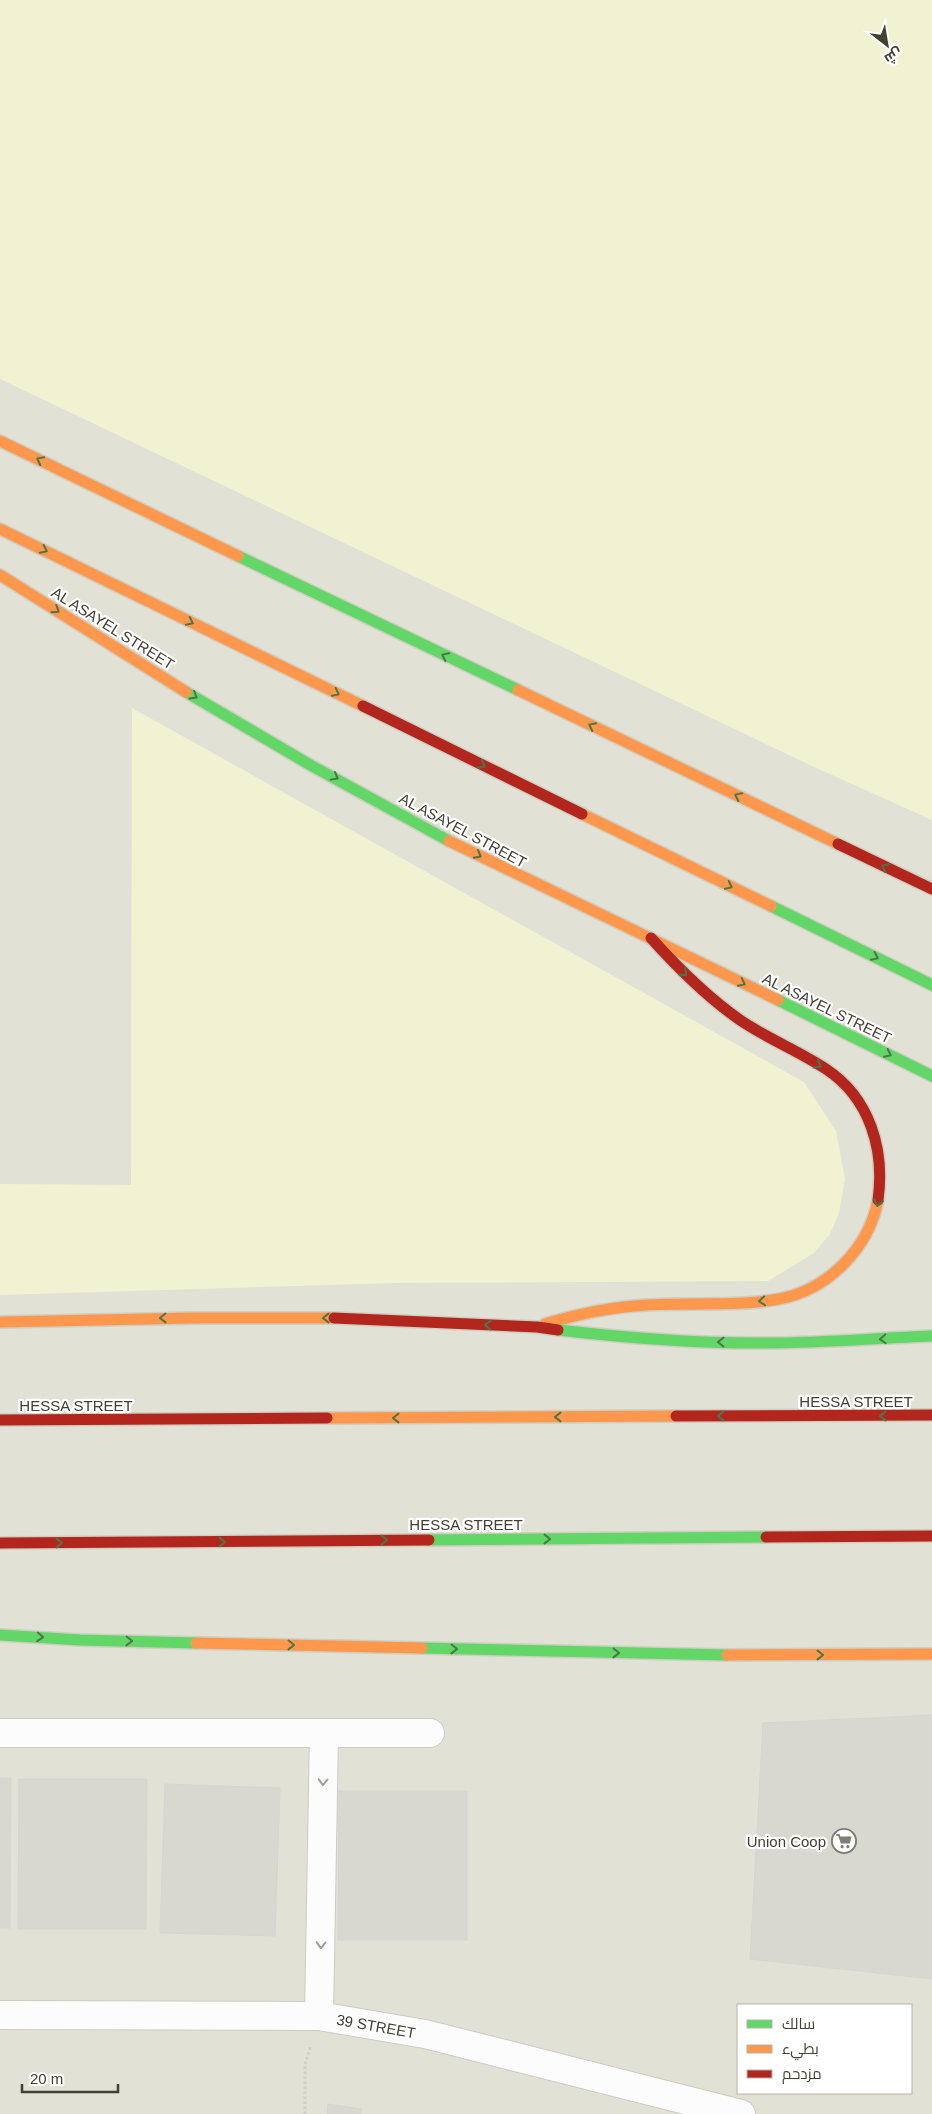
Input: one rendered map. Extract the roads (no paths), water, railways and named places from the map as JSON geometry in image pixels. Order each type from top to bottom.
[{"type":"main road","points":[[0,441],[932,889]]},
{"type":"main road","points":[[0,529],[932,985]]},
{"type":"main road","name":"AL ASAYEL STREET","points":[[0,575],[152,671],[251,730],[377,801],[505,869],[651,938],[932,1076]]},
{"type":"main road","points":[[536,1327],[570,1316],[605,1308],[640,1304],[758,1301],[781,1299],[803,1292],[824,1281],[842,1267],[857,1250],[869,1230],[877,1208],[882,1186],[878,1142],[859,1102],[828,1071],[739,1020],[678,968],[651,938]]},
{"type":"main road","points":[[0,1322],[195,1318],[346,1318],[536,1327],[664,1340],[768,1343],[932,1336]]},
{"type":"main road","name":"HESSA STREET","points":[[0,1420],[932,1415]]},
{"type":"main road","name":"HESSA STREET","points":[[5,1543],[932,1536]]},
{"type":"main road","points":[[0,1634],[80,1640],[718,1656],[932,1654]]},
{"type":"main road","points":[[718,1656],[838,1667]]},
{"type":"street","points":[[0,1733],[430,1733]]},
{"type":"street","points":[[319,2016],[324,1733]]},
{"type":"street","name":"39 STREET","points":[[0,2015],[319,2016],[425,2034],[741,2114]]},
{"type":"place","name":"Union Coop","points":[[844,1841]]}]
